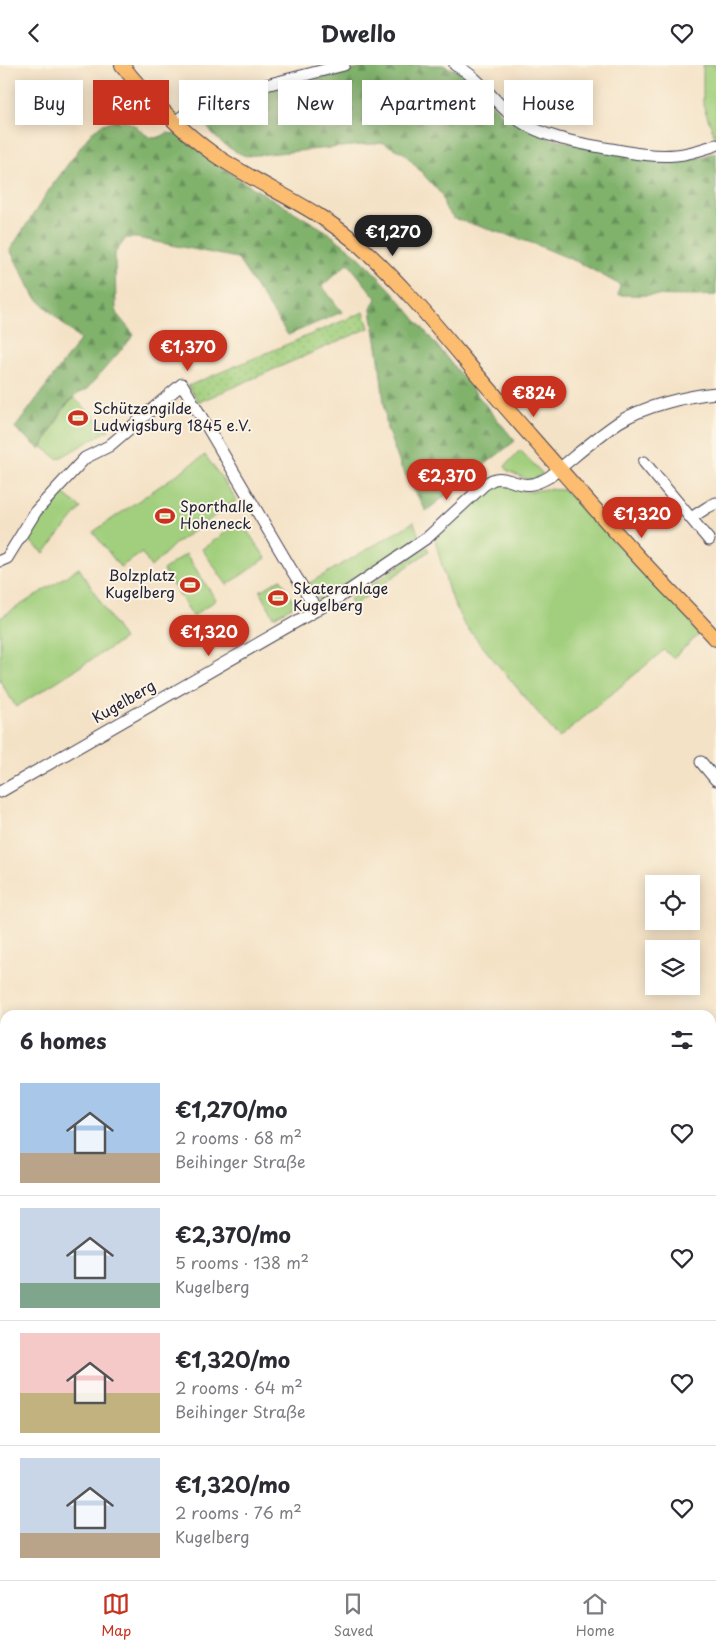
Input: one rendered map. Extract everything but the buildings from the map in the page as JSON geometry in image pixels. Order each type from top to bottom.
[{"type":"main road","points":[[122,65],[143,90],[214,154],[277,193],[315,212],[359,245],[392,276],[560,469],[716,639]]},
{"type":"street","points":[[176,121],[192,110],[223,96],[344,65]]},
{"type":"street","points":[[455,65],[473,77],[513,117],[531,128],[554,138],[609,149],[660,156],[683,154],[716,145]]},
{"type":"street","points":[[0,561],[6,558],[36,511],[85,458],[109,446],[182,384],[317,610]]},
{"type":"street","points":[[560,469],[620,421],[648,409],[705,394],[716,393]]},
{"type":"street","points":[[644,462],[709,541]]},
{"type":"street","name":"Kugelberg","points":[[0,792],[317,610],[373,575],[428,537],[484,485],[495,479],[504,478],[516,483],[536,484],[560,469]]},
{"type":"street","points":[[691,518],[716,503]]},
{"type":"street","points":[[701,762],[716,780]]},
{"type":"green space","points":[[375,65],[443,65],[468,76],[471,80],[362,80],[362,125],[494,125],[494,106],[504,115],[504,125],[524,125],[551,139],[663,161],[698,158],[716,152],[716,295],[618,295],[620,285],[580,263],[535,244],[453,218],[445,208],[442,195],[404,153],[383,143],[246,156],[220,142],[207,125],[268,125],[268,91],[278,88],[278,125],[352,125],[352,80],[312,80]]},
{"type":"green space","points":[[703,65],[716,65],[716,137],[703,105]]},
{"type":"green space","points":[[101,125],[134,125],[153,138],[167,133],[175,134],[240,180],[326,231],[359,257],[392,291],[515,441],[426,511],[401,467],[387,429],[371,309],[376,298],[348,263],[322,286],[342,312],[288,335],[237,258],[137,238],[126,238],[115,253],[116,313],[134,335],[87,389],[76,395],[63,408],[40,449],[15,428],[80,340],[35,297],[10,250],[49,190],[91,133]]},
{"type":"green space","points":[[364,312],[369,328],[199,402],[188,386]]},
{"type":"green space","name":"Schützengilde Ludwigsburg 1845 e.V.","points":[[74,398],[109,430],[58,459],[42,447],[65,407]]},
{"type":"green space","points":[[520,450],[543,474],[531,481],[508,471],[505,466]]},
{"type":"green space","name":"Sporthalle Hoheneck","points":[[205,455],[237,500],[175,544],[151,567],[142,553],[120,567],[93,532]]},
{"type":"green space","points":[[501,484],[528,492],[545,489],[564,490],[701,633],[673,658],[664,650],[559,738],[463,623],[449,592],[435,540],[485,490]]},
{"type":"green space","points":[[64,494],[81,508],[44,553],[27,539]]},
{"type":"green space","points":[[241,522],[266,558],[227,585],[202,549]]},
{"type":"green space","points":[[414,522],[419,537],[318,601],[306,585]]},
{"type":"green space","points":[[427,547],[429,551],[353,606],[350,599]]},
{"type":"green space","points":[[186,554],[216,600],[193,616],[163,570]]},
{"type":"green space","points":[[79,568],[124,639],[16,707],[0,681],[0,618]]},
{"type":"green space","name":"Skateranlage Kugelberg","points":[[281,579],[295,605],[274,617],[260,591]]},
{"type":"place","name":"Schützengilde Ludwigsburg 1845 e.V.","points":[[78,418]]},
{"type":"place","name":"Sporthalle Hoheneck","points":[[165,516]]},
{"type":"place","name":"Bolzplatz Kugelberg","points":[[190,585]]},
{"type":"place","name":"Skateranlage Kugelberg","points":[[278,598]]}]
